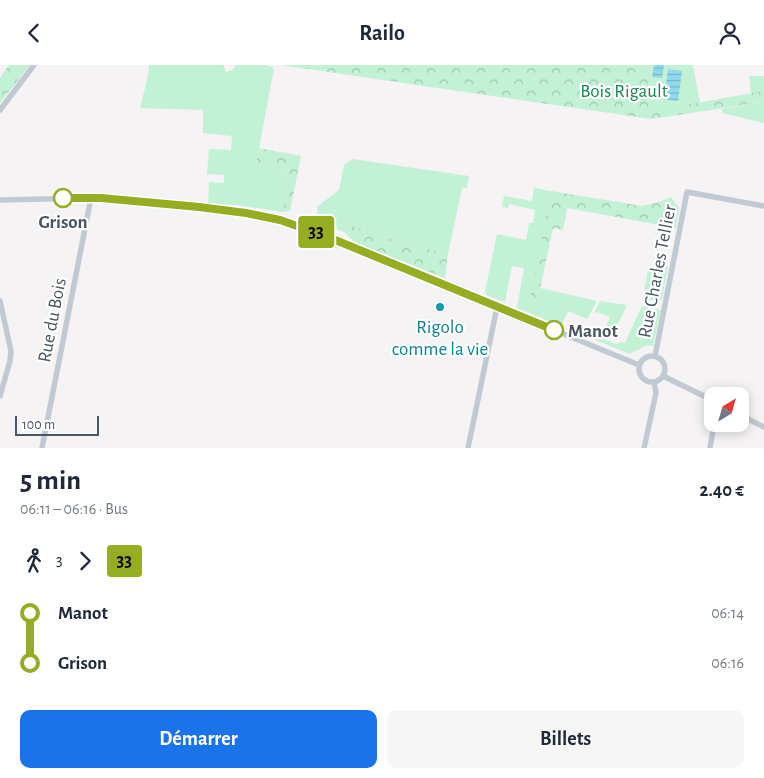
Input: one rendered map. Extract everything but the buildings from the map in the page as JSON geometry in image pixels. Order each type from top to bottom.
[{"type":"street","points":[[0,110],[34,65]]},
{"type":"street","name":"Rue Charles Tellier","points":[[654,356],[687,191],[764,206]]},
{"type":"street","points":[[0,200],[91,197],[208,208],[275,219],[328,237],[639,365]]},
{"type":"street","name":"Rue du Bois","points":[[42,448],[91,197]]},
{"type":"street","points":[[0,301],[11,351],[0,396]]},
{"type":"street","points":[[468,448],[497,307]]},
{"type":"street","points":[[654,356],[663,362],[665,367],[663,376],[654,383],[643,379],[639,373],[639,365],[643,359],[654,356]]},
{"type":"street","points":[[663,376],[704,396]]},
{"type":"street","points":[[644,448],[656,393],[654,383]]},
{"type":"street","points":[[749,420],[764,427]]},
{"type":"street","points":[[710,448],[712,433]]},
{"type":"green space","points":[[9,65],[30,65],[0,103],[0,78]]},
{"type":"green space","points":[[149,65],[223,65],[226,72],[232,70],[236,65],[266,65],[274,68],[256,165],[288,170],[283,212],[237,205],[208,204],[209,182],[224,183],[224,175],[207,174],[209,149],[231,150],[232,136],[203,133],[203,110],[140,108]]},
{"type":"green space","name":"Bois Rigault","points":[[280,65],[652,65],[651,83],[662,84],[663,109],[764,91],[764,102],[651,119]]},
{"type":"green space","points":[[652,65],[693,65],[700,103],[663,110],[651,83]]},
{"type":"green space","points":[[749,76],[764,76],[764,91],[751,94]]},
{"type":"green space","points":[[764,102],[764,123],[722,113],[722,109]]},
{"type":"green space","points":[[259,148],[301,156],[290,211],[283,212],[288,170],[256,165]]},
{"type":"green space","points":[[352,159],[469,176],[467,188],[462,188],[448,254],[397,241],[350,225],[345,220],[317,211],[318,206],[339,190],[344,165]]},
{"type":"green space","points":[[534,188],[551,191],[535,311],[540,288],[597,301],[587,319],[568,311],[561,326],[517,308],[524,268],[512,266],[505,302],[486,295],[485,291],[497,234],[526,240],[529,223],[533,223],[535,210],[509,204],[508,208],[502,207],[504,196],[532,201]]},
{"type":"green space","points":[[551,191],[642,206],[671,197],[679,208],[676,228],[567,208],[563,230],[553,228],[535,312],[528,309]]},
{"type":"green space","points":[[317,211],[345,220],[350,225],[397,241],[448,254],[445,278],[356,243],[344,232],[317,221]]},
{"type":"green space","points":[[664,266],[668,266],[662,299],[657,301],[643,298],[648,269],[663,272]]},
{"type":"green space","points":[[600,301],[627,305],[612,337],[603,333],[610,317],[597,312],[594,313]]},
{"type":"green space","points":[[642,306],[661,310],[653,346],[647,345],[630,354],[593,339],[597,337],[616,344],[625,343]]},
{"type":"water","points":[[654,65],[664,65],[662,78],[652,77]]},
{"type":"water","points":[[668,69],[682,71],[678,101],[664,99]]},
{"type":"bus line","name":"33","points":[[63,198],[91,197],[199,207],[246,213],[280,220],[328,237],[554,330]]},
{"type":"place","name":"Grison","points":[[63,198]]},
{"type":"place","name":"Rigolo comme la vie","points":[[440,307]]},
{"type":"place","name":"Manot","points":[[554,330]]}]
